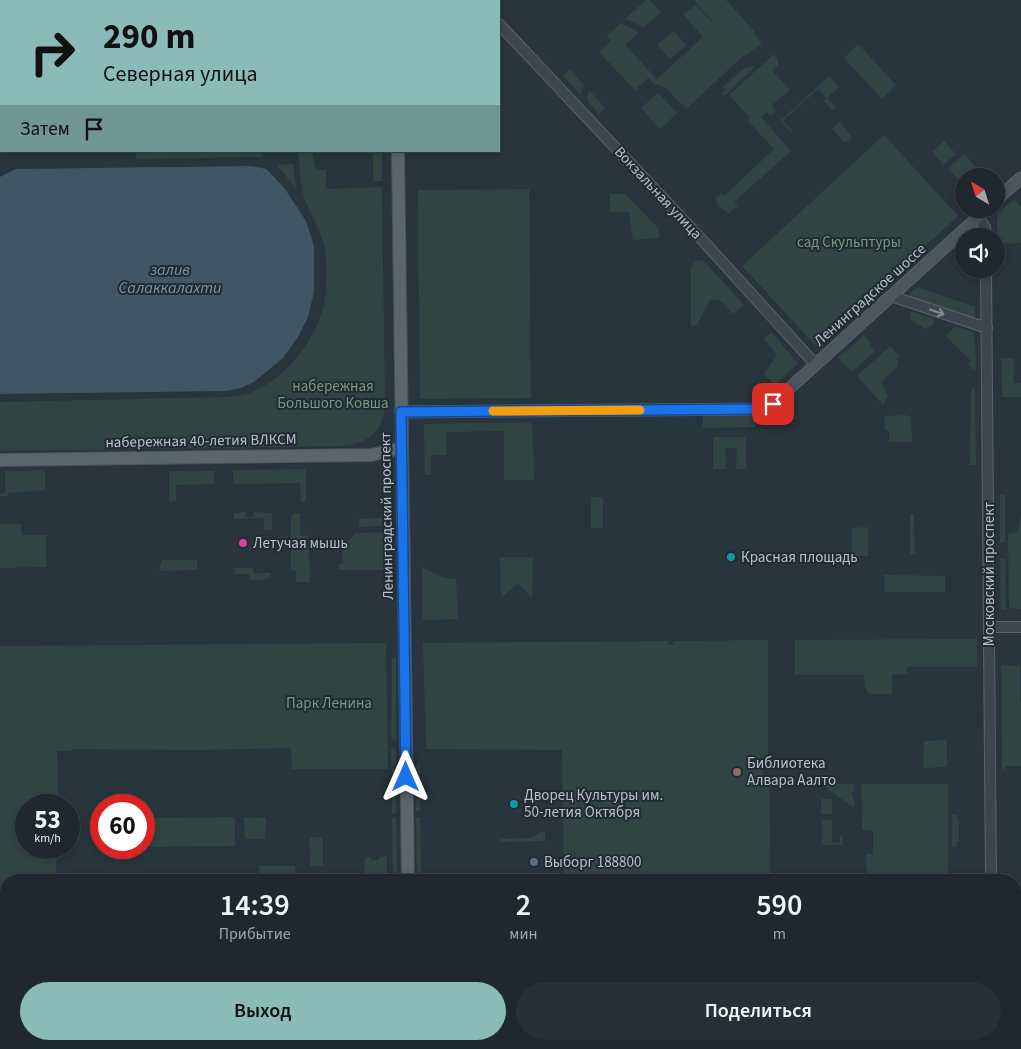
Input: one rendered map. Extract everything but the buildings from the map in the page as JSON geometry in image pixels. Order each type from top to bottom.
[{"type":"main road","name":"Ленинградский проспект","points":[[398,152],[408,874]]},
{"type":"main road","points":[[1005,192],[1021,178]]},
{"type":"main road","name":"Ленинградское шоссе","points":[[401,412],[765,409],[773,404],[976,218]]},
{"type":"main road","name":"набережная 40-летия ВЛКСМ","points":[[0,460],[371,455],[402,448]]},
{"type":"street","name":"Вокзальная улица","points":[[500,25],[705,243],[815,364]]},
{"type":"street","points":[[978,218],[986,228]]},
{"type":"street","name":"Московский проспект","points":[[986,278],[991,874]]},
{"type":"street","points":[[891,296],[986,328]]},
{"type":"street","points":[[989,627],[1021,627]]},
{"type":"green space","points":[[646,0],[650,0],[661,12],[644,27],[625,19]]},
{"type":"green space","points":[[694,0],[726,0],[755,32],[754,34],[762,43],[744,55],[686,109],[665,87],[654,84],[648,78],[635,90],[599,52],[611,41],[607,36],[621,23],[639,32],[625,45],[657,79],[703,37],[683,14],[696,5],[713,22]]},
{"type":"green space","points":[[674,31],[686,45],[670,59],[657,45]]},
{"type":"green space","points":[[858,44],[896,85],[882,99],[844,58]]},
{"type":"green space","points":[[774,54],[778,60],[778,65],[772,71],[790,90],[772,105],[776,111],[770,116],[766,112],[761,117],[791,151],[734,202],[738,206],[729,213],[720,207],[716,197],[721,194],[724,196],[774,149],[747,120],[750,118],[729,95]]},
{"type":"green space","points":[[756,66],[724,96],[722,94],[726,90],[723,87],[744,68]]},
{"type":"green space","points":[[570,70],[584,85],[581,95],[563,76]]},
{"type":"green space","points":[[829,76],[839,87],[827,98],[835,107],[832,110],[824,101],[826,98],[818,89],[783,121],[791,132],[780,121]]},
{"type":"green space","points":[[590,91],[605,108],[599,114],[587,101],[588,92]]},
{"type":"green space","points":[[658,93],[677,113],[660,129],[641,108]]},
{"type":"green space","points":[[839,122],[852,137],[845,143],[832,129]]},
{"type":"green space","name":"сад Скульптуры","points":[[884,135],[955,213],[956,218],[816,346],[742,266]]},
{"type":"green space","points":[[944,141],[956,154],[944,165],[932,152]]},
{"type":"green space","points":[[136,152],[260,152],[263,157],[136,159]]},
{"type":"green space","name":"набережная Большого Ковша","points":[[298,152],[312,152],[316,170],[326,170],[326,189],[382,187],[385,407],[381,424],[372,436],[351,445],[342,446],[0,451],[0,402],[236,396],[251,393],[278,376],[299,355],[307,343],[314,331],[324,304],[326,284],[325,250],[319,229],[302,192]]},
{"type":"green space","points":[[373,153],[382,153],[382,181],[373,181]]},
{"type":"green space","points":[[964,154],[977,168],[955,168],[955,176],[948,168]]},
{"type":"green space","points":[[293,164],[296,189],[277,165]]},
{"type":"green space","points":[[529,189],[531,398],[420,399],[418,190]]},
{"type":"green space","points":[[610,194],[625,194],[658,228],[659,238],[633,240],[629,212],[610,212]]},
{"type":"green space","points":[[1014,199],[1021,207],[1021,243],[1005,244],[1005,228],[997,228],[997,218],[1005,218],[1005,207]]},
{"type":"green space","points":[[701,260],[744,305],[733,314],[720,301],[710,300],[697,325],[691,327],[691,268],[695,262]]},
{"type":"green space","points":[[917,287],[975,307],[975,319],[906,297]]},
{"type":"green space","points":[[912,311],[934,319],[934,324],[925,329],[911,320]]},
{"type":"green space","points":[[955,326],[972,332],[975,338],[976,368],[973,370],[968,365],[971,361],[946,336]]},
{"type":"green space","points":[[771,332],[798,363],[775,385],[764,374],[777,355],[764,339]]},
{"type":"green space","points":[[864,335],[875,351],[852,372],[838,358]]},
{"type":"green space","points":[[890,346],[900,356],[897,359],[896,368],[883,380],[882,384],[888,396],[883,405],[857,376]]},
{"type":"green space","points":[[1001,358],[1013,358],[1014,383],[1021,383],[1021,397],[1002,397]]},
{"type":"green space","points":[[975,387],[976,465],[970,465],[971,391]]},
{"type":"green space","points":[[906,415],[911,417],[912,442],[889,442],[889,430],[885,430],[884,416]]},
{"type":"green space","points":[[703,416],[756,416],[756,427],[703,428]]},
{"type":"green space","points":[[532,422],[534,480],[504,480],[504,431],[447,432],[446,455],[430,455],[431,475],[425,475],[424,424]]},
{"type":"green space","points":[[713,437],[746,437],[746,469],[736,469],[737,448],[725,448],[726,469],[713,469]]},
{"type":"green space","points":[[306,469],[306,500],[304,502],[301,502],[300,483],[233,484],[233,470]]},
{"type":"green space","points":[[45,470],[45,490],[8,493],[8,496],[0,496],[0,493],[5,493],[5,471]]},
{"type":"green space","points":[[169,471],[214,471],[214,484],[176,485],[176,501],[169,502]]},
{"type":"green space","points":[[1000,495],[1005,495],[1005,542],[1000,543]]},
{"type":"green space","points":[[591,497],[603,497],[603,528],[591,528]]},
{"type":"green space","points":[[246,512],[246,517],[254,517],[254,512],[272,513],[272,530],[264,530],[264,518],[234,519],[234,513]]},
{"type":"green space","points":[[294,513],[300,513],[300,536],[308,535],[310,582],[296,582],[296,571],[291,570],[291,517]]},
{"type":"green space","points":[[910,514],[914,514],[915,554],[910,554]]},
{"type":"green space","points":[[1021,516],[1021,609],[1009,608],[1008,534],[1018,532]]},
{"type":"green space","points":[[384,518],[384,526],[359,527],[359,519]]},
{"type":"green space","points":[[0,524],[21,524],[22,535],[46,535],[46,567],[0,568]]},
{"type":"green space","points":[[868,527],[868,556],[852,556],[852,528]]},
{"type":"green space","points":[[384,532],[385,570],[337,570],[339,568],[338,565],[343,563],[342,548],[356,533]]},
{"type":"green space","points":[[500,557],[533,557],[532,599],[518,583],[501,598]]},
{"type":"green space","points":[[1000,559],[1005,559],[1006,609],[1001,609]]},
{"type":"green space","points":[[162,560],[197,560],[197,570],[159,571]]},
{"type":"green space","points":[[422,567],[442,577],[456,579],[458,619],[423,620]]},
{"type":"green space","points":[[235,568],[253,568],[253,573],[271,573],[271,575],[264,580],[250,580],[250,574],[234,574]]},
{"type":"green space","points":[[884,575],[945,576],[945,592],[885,592]]},
{"type":"green space","points":[[977,639],[977,667],[907,667],[907,674],[892,675],[892,694],[869,694],[865,687],[864,675],[795,675],[795,640]]},
{"type":"green space","points":[[768,640],[768,762],[763,763],[763,785],[769,785],[771,874],[564,874],[562,750],[426,749],[423,643],[668,641],[669,645],[674,645],[674,641]]},
{"type":"green space","name":"Парк Ленина","points":[[386,643],[388,769],[292,769],[291,748],[196,750],[71,749],[71,751],[57,751],[58,794],[15,794],[15,859],[57,859],[56,874],[0,874],[0,646]]},
{"type":"green space","points":[[392,657],[396,659],[396,741],[391,738]]},
{"type":"green space","points":[[1001,665],[1020,666],[1021,766],[1006,766],[1005,769],[1002,769]]},
{"type":"green space","points":[[947,740],[947,767],[923,768],[924,741]]},
{"type":"green space","points":[[391,747],[396,749],[396,812],[392,814]]},
{"type":"green space","points":[[416,765],[420,765],[420,811],[416,811]]},
{"type":"green space","points":[[821,784],[854,784],[852,797],[854,799],[854,808]]},
{"type":"green space","points":[[861,784],[948,784],[948,874],[867,874],[866,854],[873,854],[873,831],[862,830]]},
{"type":"green space","points":[[821,799],[832,799],[832,814],[821,814]]},
{"type":"green space","points":[[952,815],[957,815],[959,820],[959,842],[957,842],[957,847],[952,847]]},
{"type":"green space","points":[[235,817],[235,846],[155,847],[155,818]]},
{"type":"green space","points":[[244,817],[266,818],[265,839],[245,839]]},
{"type":"green space","points":[[416,817],[420,817],[421,874],[417,874]]},
{"type":"green space","points":[[396,818],[397,874],[393,874],[392,819]]},
{"type":"green space","points":[[821,820],[832,820],[832,843],[840,842],[840,836],[843,836],[843,845],[822,845]]},
{"type":"green space","points":[[540,832],[545,832],[545,841],[499,842],[501,839],[532,838]]},
{"type":"green space","points":[[309,837],[323,837],[323,866],[310,866]]},
{"type":"green space","points":[[387,856],[387,874],[364,874],[365,857],[371,857],[371,860],[379,860],[379,857]]},
{"type":"green space","points":[[259,866],[295,866],[295,874],[259,874]]},
{"type":"water","name":"залив Салаккалахти","points":[[251,166],[266,169],[285,189],[306,221],[314,246],[314,292],[308,317],[298,337],[283,358],[254,382],[241,388],[226,391],[0,394],[0,177],[16,169]]},
{"type":"slow traffic","points":[[493,411],[640,410]]},
{"type":"place","name":"Летучая мышь","points":[[243,543]]},
{"type":"place","name":"Красная площадь","points":[[731,557]]},
{"type":"place","name":"Библиотека Алвара Аалто","points":[[737,772]]},
{"type":"place","name":"Дворец Культуры им. 50-летия Октября","points":[[514,804]]},
{"type":"place","name":"Выборг 188800","points":[[534,862]]},
{"type":"route","points":[[406,777],[401,412],[765,409],[773,404]]}]
